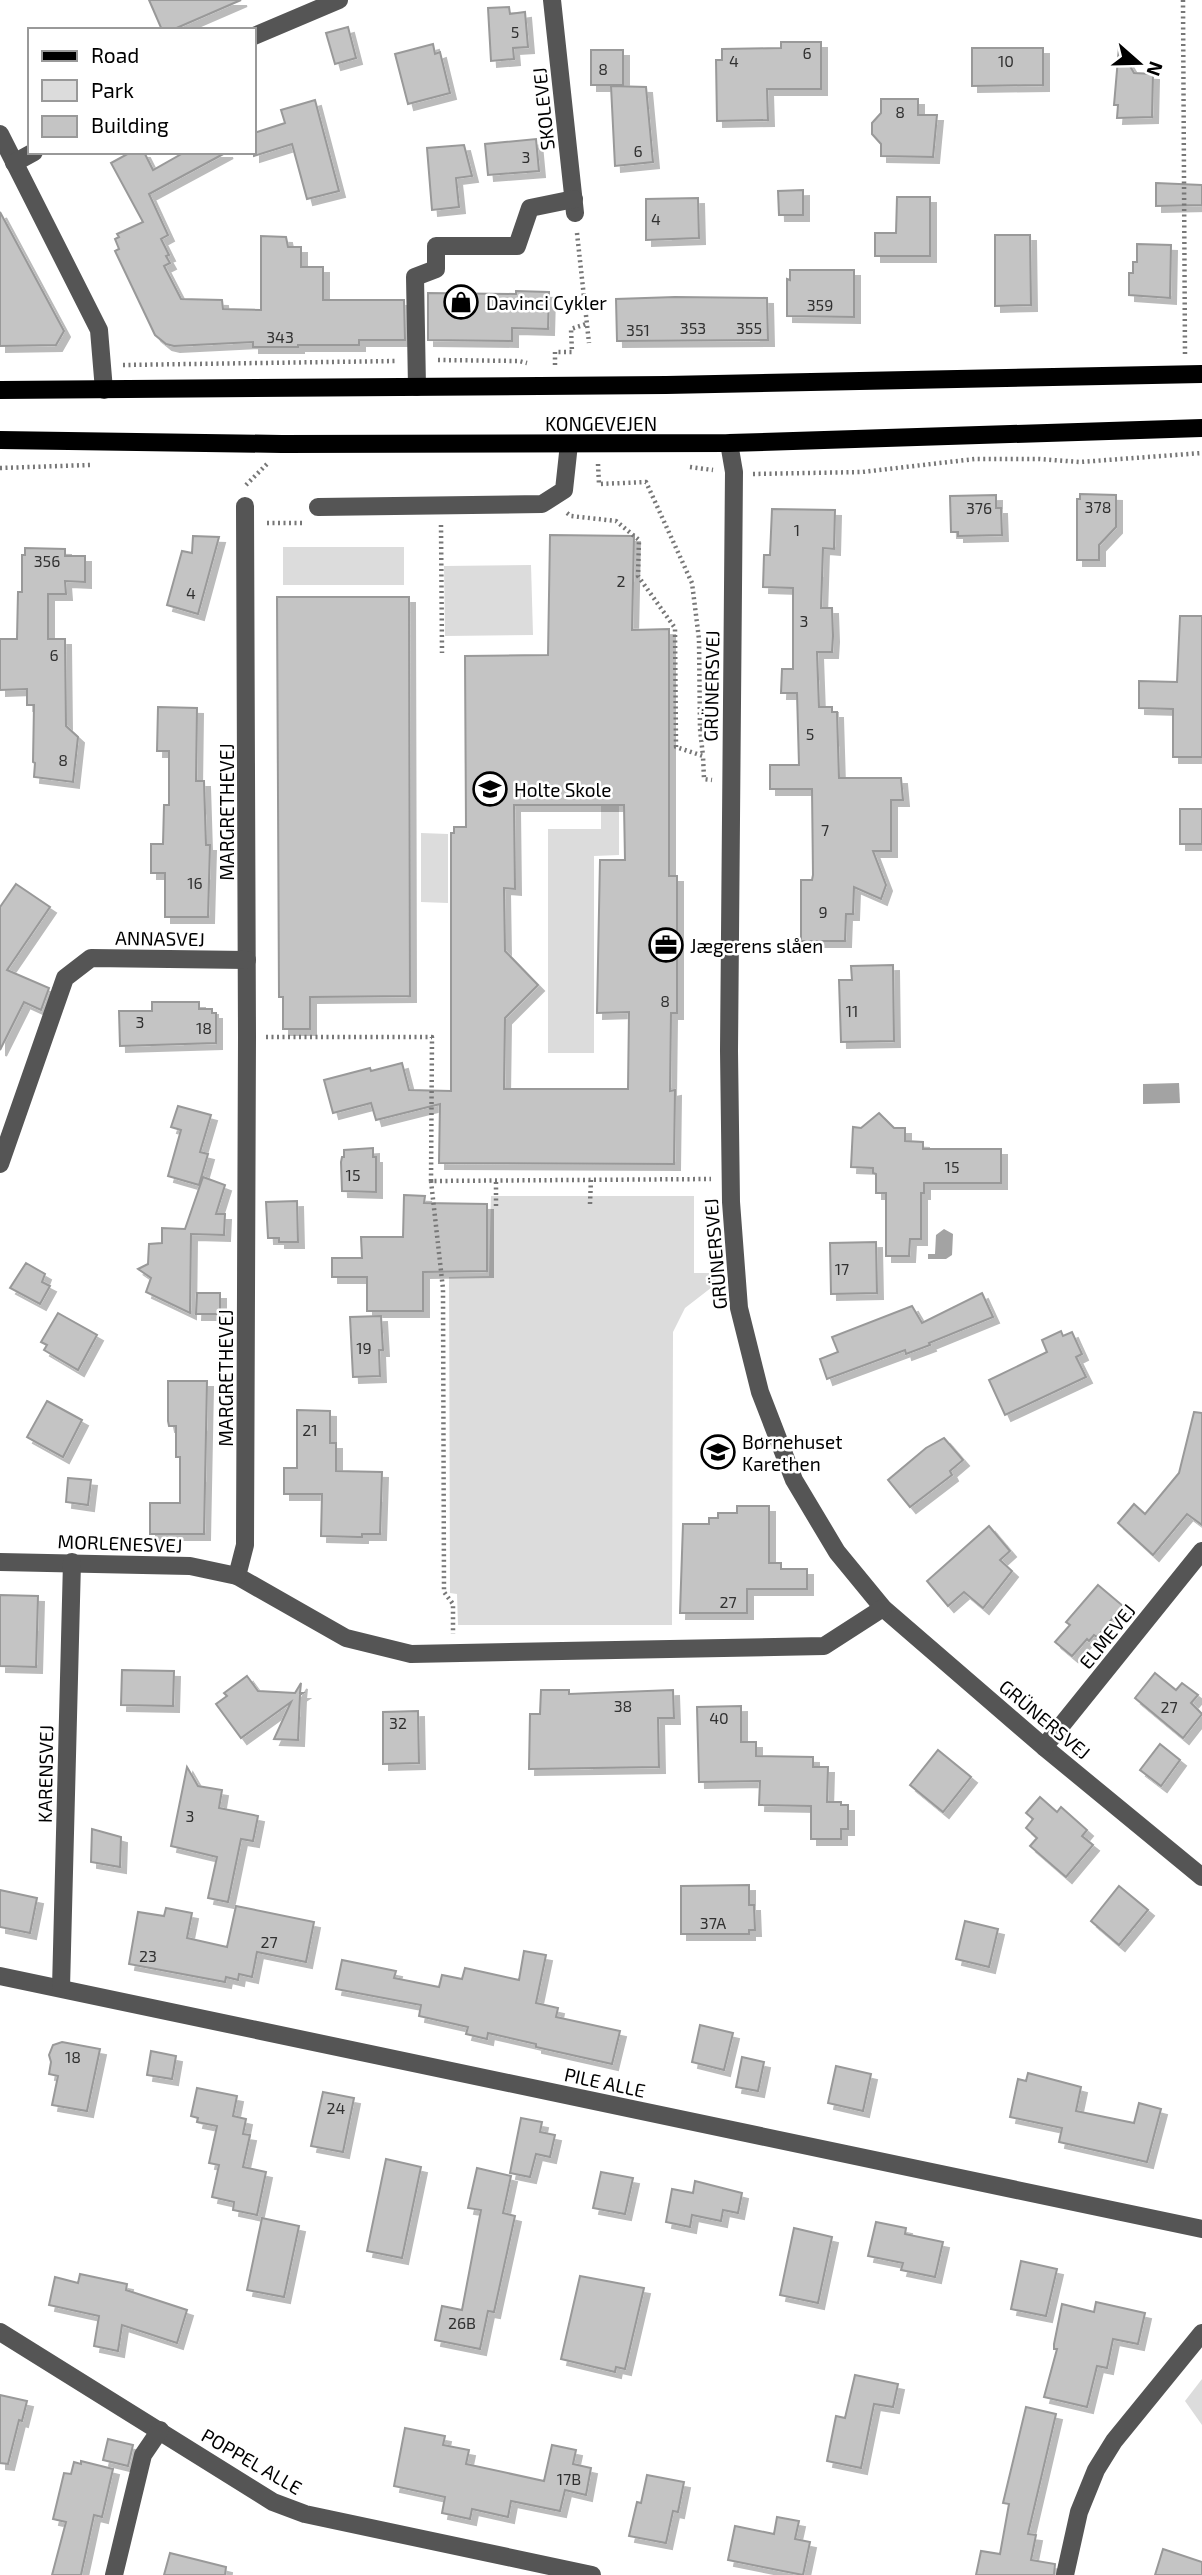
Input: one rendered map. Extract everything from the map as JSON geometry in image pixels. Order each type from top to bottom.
[{"type":"main road","name":"KONGEVEJEN","points":[[0,390],[680,385],[1194,374]]},
{"type":"main road","name":"KONGEVEJEN","points":[[0,440],[282,444],[729,443],[1202,428]]},
{"type":"street","points":[[256,35],[339,0]]},
{"type":"street","name":"SKOLEVEJ","points":[[552,0],[575,206]]},
{"type":"street","points":[[0,134],[99,330],[104,390]]},
{"type":"street","points":[[14,163],[30,154]]},
{"type":"street","points":[[417,387],[415,277],[436,269],[436,246],[517,246],[530,208],[575,206]]},
{"type":"street","name":"GRÜNERSVEJ","points":[[729,443],[734,472],[729,1051],[731,1202],[739,1308],[760,1392],[794,1480],[837,1552],[883,1608],[1044,1747],[1202,1877]]},
{"type":"street","points":[[318,507],[542,504],[564,490],[569,444]]},
{"type":"street","name":"MARGRETHEVEJ","points":[[237,1576],[245,1545],[245,506]]},
{"type":"street","name":"ANNASVEJ","points":[[0,1164],[65,978],[92,958],[247,960]]},
{"type":"street","name":"ELMEVEJ","points":[[1044,1747],[1202,1551]]},
{"type":"street","name":"MORLENESVEJ","points":[[0,1562],[190,1566],[237,1576]]},
{"type":"street","name":"KARENSVEJ","points":[[61,1988],[72,1562]]},
{"type":"street","points":[[237,1576],[346,1638],[411,1654],[824,1646],[883,1608]]},
{"type":"street","name":"PILE ALLE","points":[[0,1976],[1202,2229]]},
{"type":"street","name":"POPPEL ALLE","points":[[0,2332],[273,2502],[305,2514],[592,2575]]},
{"type":"street","points":[[1065,2575],[1079,2512],[1096,2470],[1114,2441],[1202,2333]]},
{"type":"street","points":[[114,2575],[143,2455],[160,2430]]},
{"type":"path","points":[[1183,0],[1194,374]]},
{"type":"path","points":[[575,206],[589,344]]},
{"type":"path","points":[[555,352],[572,352],[571,329],[586,324]]},
{"type":"path","points":[[765,475],[862,472],[975,460],[1039,459],[1080,462],[1202,453]]},
{"type":"path","points":[[598,484],[646,482],[692,583],[699,639],[700,729],[704,779],[731,784]]},
{"type":"path","points":[[551,498],[571,516],[616,521],[639,540],[638,576],[675,628],[676,747],[703,756]]},
{"type":"path","points":[[441,507],[442,653]]},
{"type":"path","points":[[281,523],[293,523]]},
{"type":"path","points":[[700,729],[731,731]]},
{"type":"path","points":[[247,1037],[432,1037],[431,1181],[443,1289],[444,1592],[453,1604],[453,1653]]},
{"type":"path","points":[[590,1204],[591,1179]]},
{"type":"path","points":[[431,1181],[731,1179]]},
{"type":"path","points":[[496,1180],[496,1206]]},
{"type":"green space","points":[[283,547],[404,547],[404,585],[283,585]]},
{"type":"green space","points":[[531,565],[533,635],[445,636],[444,566]]},
{"type":"green space","points":[[601,766],[619,766],[619,855],[594,856],[594,1053],[548,1053],[548,829],[601,829]]},
{"type":"green space","points":[[421,833],[448,834],[448,903],[421,902]]},
{"type":"green space","points":[[491,1196],[694,1196],[694,1273],[715,1273],[716,1284],[685,1308],[673,1332],[672,1625],[458,1625],[457,1594],[450,1593],[449,1277],[489,1276]]},
{"type":"green space","points":[[1202,2379],[1202,2425],[1185,2401]]},
{"type":"shaded area","points":[[1179,1083],[1180,1103],[1143,1104],[1143,1084]]},
{"type":"shaded area","points":[[944,1229],[953,1234],[952,1255],[946,1259],[928,1259],[928,1254],[935,1254],[936,1235]]},
{"type":"building","points":[[149,0],[241,0],[177,28],[161,28]]},
{"type":"building","points":[[509,7],[510,14],[525,12],[528,47],[513,48],[514,59],[491,61],[488,8]]},
{"type":"building","points":[[348,27],[356,58],[335,64],[326,33]]},
{"type":"building","points":[[781,42],[821,42],[821,89],[767,89],[768,120],[717,121],[716,60],[722,60],[722,49],[781,48]]},
{"type":"building","points":[[433,44],[435,54],[440,52],[450,93],[408,104],[395,54]]},
{"type":"building","points":[[1119,47],[1134,73],[1153,74],[1152,117],[1117,118],[1118,105],[1114,105]]},
{"type":"building","points":[[972,48],[1043,48],[1043,85],[972,86]]},
{"type":"building","points":[[591,50],[623,50],[623,85],[591,85]]},
{"type":"building","points":[[611,86],[646,87],[653,162],[615,166]]},
{"type":"building","points":[[881,99],[918,99],[918,115],[937,115],[933,157],[881,156],[881,144],[872,134],[872,123],[881,113]]},
{"type":"building","points":[[315,100],[339,191],[307,199],[292,144],[254,156],[256,132],[285,123],[281,110]]},
{"type":"building","points":[[536,139],[539,171],[488,175],[485,144]]},
{"type":"building","points":[[464,145],[472,176],[456,178],[459,207],[432,210],[427,148]]},
{"type":"building","points":[[127,154],[145,154],[153,170],[181,154],[223,154],[149,194],[168,235],[161,239],[170,263],[164,266],[181,299],[222,300],[223,309],[261,310],[261,236],[286,237],[288,247],[301,247],[301,267],[323,267],[323,300],[404,300],[405,340],[359,340],[359,345],[298,347],[253,347],[253,342],[174,346],[166,344],[155,335],[115,251],[119,249],[115,239],[119,237],[117,234],[143,222],[111,163]]},
{"type":"building","points":[[1156,183],[1202,185],[1202,205],[1156,206]]},
{"type":"building","points":[[803,190],[803,215],[779,215],[778,191]]},
{"type":"building","points":[[897,197],[930,197],[930,256],[875,256],[875,233],[896,233]]},
{"type":"building","points":[[698,198],[699,238],[646,240],[646,199]]},
{"type":"building","points":[[0,212],[64,331],[56,345],[0,346]]},
{"type":"building","points":[[995,235],[1030,235],[1031,305],[995,306]]},
{"type":"building","points":[[1137,244],[1171,245],[1170,298],[1129,295],[1129,273],[1133,273],[1133,262],[1137,262]]},
{"type":"building","points":[[790,270],[854,270],[854,317],[787,316],[787,279],[790,280]]},
{"type":"building","points":[[516,291],[549,292],[548,329],[512,328],[512,341],[428,340],[428,293],[516,294]]},
{"type":"building","points":[[767,298],[768,340],[617,341],[616,299]]},
{"type":"building","points":[[1080,494],[1116,495],[1116,527],[1099,545],[1099,560],[1077,560],[1077,499],[1080,499]]},
{"type":"building","points":[[996,495],[996,508],[1001,508],[1002,535],[958,536],[958,532],[951,532],[950,496]]},
{"type":"building","points":[[772,509],[835,510],[834,549],[823,548],[821,608],[832,608],[833,636],[832,652],[817,652],[819,707],[832,707],[832,712],[837,712],[839,778],[901,778],[903,800],[891,800],[891,851],[873,851],[886,885],[881,899],[854,887],[853,914],[846,914],[845,941],[801,941],[801,880],[812,880],[813,875],[812,789],[770,789],[770,765],[799,765],[797,693],[781,693],[782,669],[793,669],[793,588],[763,587],[764,555],[770,555]]},
{"type":"building","points":[[550,535],[634,536],[632,630],[669,629],[669,876],[677,876],[677,1013],[671,1013],[670,1091],[675,1090],[674,1164],[439,1163],[440,1104],[376,1120],[371,1103],[333,1113],[324,1080],[402,1063],[409,1090],[451,1091],[451,833],[454,833],[454,827],[466,827],[465,656],[548,655]],"holes":[[[514,805],[624,805],[625,860],[600,860],[597,1013],[629,1012],[628,1089],[504,1089],[505,1018],[538,985],[505,951],[504,888],[515,889]]]},
{"type":"building","points":[[193,536],[219,537],[198,614],[167,605],[182,551],[192,553]]},
{"type":"building","points":[[25,548],[65,549],[65,556],[85,556],[85,582],[65,581],[66,594],[48,594],[48,639],[65,639],[66,726],[78,737],[73,782],[34,777],[34,705],[27,705],[27,689],[0,690],[0,639],[17,639],[18,592],[22,592],[22,555],[25,555]]},
{"type":"building","points":[[277,597],[409,597],[410,996],[310,997],[310,1029],[283,1029],[283,997],[279,997]]},
{"type":"building","points":[[1180,616],[1202,616],[1202,757],[1173,757],[1173,709],[1139,708],[1139,681],[1177,682]]},
{"type":"building","points":[[158,707],[197,708],[196,781],[204,781],[206,845],[210,845],[208,917],[165,917],[165,873],[151,873],[151,844],[163,844],[164,805],[169,805],[169,751],[157,751]]},
{"type":"building","points":[[1180,809],[1202,809],[1202,844],[1180,844]]},
{"type":"building","points":[[16,884],[50,907],[7,970],[49,988],[41,1010],[24,1002],[0,1050],[0,907]]},
{"type":"building","points":[[893,965],[894,1041],[841,1042],[839,980],[852,980],[851,966]]},
{"type":"building","points":[[152,1002],[199,1002],[199,1009],[212,1009],[212,1013],[216,1013],[216,1043],[120,1046],[119,1011],[152,1011]]},
{"type":"building","points":[[178,1106],[211,1115],[200,1152],[208,1154],[199,1185],[168,1176],[181,1130],[171,1127]]},
{"type":"building","points":[[879,1113],[894,1128],[905,1128],[905,1141],[923,1142],[923,1149],[1001,1149],[1001,1183],[924,1183],[924,1193],[921,1193],[921,1239],[910,1239],[909,1256],[886,1256],[886,1193],[876,1193],[876,1174],[873,1173],[873,1168],[851,1167],[853,1127],[861,1128]]},
{"type":"building","points":[[373,1148],[373,1157],[376,1157],[376,1192],[342,1191],[341,1162],[344,1150]]},
{"type":"building","points":[[203,1177],[225,1185],[216,1214],[225,1214],[224,1235],[191,1234],[190,1313],[146,1292],[151,1278],[138,1269],[148,1264],[149,1244],[162,1243],[162,1228],[185,1229]]},
{"type":"building","points":[[404,1195],[425,1196],[424,1203],[487,1204],[487,1271],[423,1272],[423,1311],[367,1311],[367,1277],[332,1277],[332,1258],[362,1258],[361,1237],[403,1237]]},
{"type":"building","points":[[297,1201],[298,1242],[279,1242],[279,1238],[268,1238],[266,1202]]},
{"type":"building","points":[[876,1242],[877,1293],[831,1294],[830,1243]]},
{"type":"building","points":[[26,1263],[45,1274],[42,1282],[50,1286],[40,1304],[10,1288]]},
{"type":"building","points":[[197,1293],[220,1293],[220,1314],[196,1314]]},
{"type":"building","points":[[982,1293],[993,1317],[906,1354],[905,1350],[827,1379],[820,1359],[838,1352],[832,1337],[912,1306],[922,1323]]},
{"type":"building","points":[[58,1313],[97,1335],[78,1370],[44,1350],[47,1345],[41,1342]]},
{"type":"building","points":[[381,1316],[383,1350],[379,1350],[380,1376],[353,1377],[350,1317]]},
{"type":"building","points":[[1061,1331],[1063,1336],[1072,1332],[1082,1354],[1076,1357],[1086,1377],[1005,1415],[989,1380],[1047,1352],[1042,1340]]},
{"type":"building","points":[[168,1381],[207,1381],[204,1534],[150,1534],[150,1503],[180,1503],[180,1457],[176,1457],[176,1426],[169,1426],[168,1421]]},
{"type":"building","points":[[47,1401],[82,1420],[63,1457],[27,1437]]},
{"type":"building","points":[[297,1410],[330,1411],[330,1443],[336,1443],[336,1471],[382,1472],[380,1534],[362,1534],[362,1537],[321,1536],[322,1494],[284,1494],[284,1468],[297,1468]]},
{"type":"building","points":[[1194,1412],[1202,1413],[1202,1525],[1187,1514],[1153,1555],[1118,1523],[1134,1504],[1145,1514],[1179,1473]]},
{"type":"building","points":[[944,1438],[963,1460],[950,1471],[952,1475],[910,1507],[888,1480],[926,1448]]},
{"type":"building","points":[[68,1478],[91,1480],[88,1505],[66,1502]]},
{"type":"building","points":[[737,1506],[769,1506],[769,1563],[781,1563],[781,1569],[807,1569],[807,1589],[747,1589],[747,1613],[680,1613],[683,1524],[709,1524],[709,1518],[718,1518],[718,1513],[737,1513]]},
{"type":"building","points":[[989,1526],[1010,1551],[1000,1560],[1012,1571],[983,1608],[964,1592],[948,1606],[927,1581]]},
{"type":"building","points":[[1098,1585],[1123,1606],[1097,1637],[1094,1635],[1089,1641],[1087,1639],[1072,1656],[1055,1642],[1070,1625],[1066,1622]]},
{"type":"building","points":[[0,1595],[38,1596],[36,1667],[0,1666]]},
{"type":"building","points":[[122,1670],[174,1671],[173,1706],[121,1705]]},
{"type":"building","points":[[1155,1673],[1176,1690],[1182,1683],[1198,1695],[1191,1703],[1202,1714],[1183,1738],[1135,1698]]},
{"type":"building","points":[[247,1676],[258,1691],[295,1693],[301,1683],[300,1693],[303,1693],[300,1695],[298,1740],[274,1739],[291,1702],[241,1738],[216,1704],[227,1696],[224,1693]]},
{"type":"building","points":[[541,1690],[569,1690],[569,1694],[673,1690],[674,1718],[658,1718],[659,1767],[529,1769],[530,1714],[540,1714]]},
{"type":"building","points":[[741,1706],[741,1742],[756,1742],[756,1756],[813,1757],[813,1767],[828,1767],[827,1802],[848,1805],[848,1829],[841,1829],[841,1839],[811,1839],[811,1806],[759,1805],[760,1781],[699,1782],[697,1707]]},
{"type":"building","points":[[418,1711],[419,1763],[383,1764],[383,1712]]},
{"type":"building","points":[[1160,1744],[1180,1760],[1161,1786],[1140,1770]]},
{"type":"building","points":[[938,1750],[971,1777],[943,1812],[910,1785]]},
{"type":"building","points":[[187,1767],[198,1786],[222,1790],[219,1808],[258,1816],[253,1841],[241,1839],[228,1902],[208,1898],[217,1857],[171,1846]]},
{"type":"building","points":[[1040,1797],[1057,1812],[1061,1807],[1087,1830],[1082,1836],[1093,1845],[1066,1877],[1030,1846],[1037,1838],[1026,1828],[1033,1819],[1026,1813]]},
{"type":"building","points":[[92,1829],[121,1837],[120,1867],[91,1862]]},
{"type":"building","points":[[749,1885],[749,1905],[754,1905],[755,1930],[749,1930],[749,1934],[681,1934],[681,1886]]},
{"type":"building","points":[[1119,1886],[1148,1910],[1119,1945],[1091,1921]]},
{"type":"building","points":[[0,1890],[37,1898],[30,1933],[0,1927]]},
{"type":"building","points":[[236,1906],[314,1922],[306,1962],[257,1952],[252,1977],[239,1974],[238,1980],[226,1977],[225,1982],[129,1964],[138,1912],[164,1916],[166,1908],[192,1913],[187,1938],[227,1947]]},
{"type":"building","points":[[965,1921],[998,1929],[989,1967],[956,1959]]},
{"type":"building","points":[[524,1951],[546,1955],[536,2003],[558,2008],[556,2017],[620,2031],[612,2064],[488,2033],[487,2039],[466,2034],[468,2027],[419,2016],[421,2005],[336,1989],[342,1960],[396,1971],[394,1978],[439,1987],[442,1975],[462,1979],[465,1968],[519,1980]]},
{"type":"building","points":[[700,2025],[733,2033],[724,2070],[692,2062]]},
{"type":"building","points":[[62,2042],[100,2049],[87,2111],[52,2105],[58,2076],[49,2074],[49,2055],[53,2045]]},
{"type":"building","points":[[151,2051],[176,2056],[172,2079],[147,2075]]},
{"type":"building","points":[[742,2057],[764,2062],[758,2091],[736,2087]]},
{"type":"building","points":[[836,2066],[871,2074],[863,2111],[828,2103]]},
{"type":"building","points":[[1028,2073],[1081,2087],[1076,2111],[1134,2123],[1139,2103],[1161,2109],[1147,2162],[1059,2142],[1062,2128],[1010,2117],[1018,2079],[1026,2081]]},
{"type":"building","points":[[197,2088],[237,2096],[233,2116],[246,2119],[243,2134],[250,2135],[243,2167],[266,2172],[257,2215],[233,2210],[234,2202],[212,2197],[219,2165],[209,2163],[217,2126],[197,2122],[198,2118],[191,2116]]},
{"type":"building","points":[[323,2092],[354,2098],[343,2152],[311,2146]]},
{"type":"building","points":[[521,2118],[542,2122],[540,2132],[555,2135],[550,2157],[536,2154],[530,2177],[510,2173]]},
{"type":"building","points":[[386,2159],[421,2167],[402,2258],[367,2251]]},
{"type":"building","points":[[477,2168],[511,2176],[503,2213],[515,2216],[494,2312],[488,2311],[480,2349],[435,2340],[442,2306],[462,2310],[481,2210],[468,2208]]},
{"type":"building","points":[[601,2172],[633,2178],[625,2214],[593,2208]]},
{"type":"building","points":[[695,2181],[742,2193],[738,2213],[723,2210],[721,2221],[692,2215],[690,2227],[666,2222],[672,2189],[693,2193]]},
{"type":"building","points":[[262,2218],[299,2226],[284,2297],[247,2290]]},
{"type":"building","points":[[876,2222],[906,2228],[905,2234],[943,2242],[935,2277],[901,2270],[903,2263],[868,2256]]},
{"type":"building","points":[[794,2228],[832,2237],[818,2303],[780,2295]]},
{"type":"building","points":[[1021,2261],[1057,2269],[1046,2316],[1011,2309]]},
{"type":"building","points":[[80,2274],[127,2284],[126,2290],[187,2310],[177,2343],[122,2325],[118,2351],[94,2346],[99,2316],[49,2305],[55,2277],[78,2283]]},
{"type":"building","points":[[580,2276],[644,2288],[625,2369],[616,2367],[615,2372],[561,2359]]},
{"type":"building","points":[[1096,2302],[1145,2313],[1138,2344],[1113,2339],[1107,2368],[1097,2366],[1087,2407],[1044,2397],[1057,2349],[1054,2349],[1054,2344],[1062,2304],[1094,2312]]},
{"type":"building","points":[[855,2375],[898,2384],[893,2407],[874,2404],[861,2468],[827,2461],[836,2416],[845,2418]]},
{"type":"building","points":[[0,2395],[27,2401],[22,2421],[19,2420],[8,2464],[0,2463]]},
{"type":"building","points":[[1026,2407],[1056,2414],[1028,2534],[1036,2535],[1031,2560],[1055,2564],[1054,2575],[976,2575],[981,2551],[1000,2554],[1009,2504],[1003,2503]]},
{"type":"building","points":[[405,2428],[445,2436],[443,2445],[469,2450],[466,2464],[544,2481],[552,2445],[576,2450],[573,2464],[591,2468],[586,2495],[565,2490],[560,2511],[511,2501],[508,2517],[472,2509],[470,2519],[442,2513],[445,2497],[394,2486]]},
{"type":"building","points":[[108,2439],[133,2445],[128,2466],[103,2460]]},
{"type":"building","points":[[81,2461],[113,2469],[102,2517],[94,2515],[81,2575],[52,2575],[66,2522],[53,2519],[64,2473],[71,2474],[74,2462],[81,2464]]},
{"type":"building","points":[[647,2475],[684,2482],[678,2512],[673,2511],[666,2543],[629,2536],[637,2502],[641,2503]]},
{"type":"building","points":[[777,2517],[799,2521],[795,2539],[810,2542],[803,2575],[728,2560],[735,2526],[774,2534]]},
{"type":"building","points":[[1163,2549],[1202,2562],[1202,2575],[1155,2575]]},
{"type":"building","points":[[170,2553],[226,2567],[225,2575],[164,2575]]},
{"type":"place","name":"Davinci Cykler","points":[[461,302]]},
{"type":"place","name":"Holte Skole","points":[[490,789]]},
{"type":"place","name":"Jægerens slåen","points":[[666,945]]},
{"type":"place","name":"Børnehuset Karethen","points":[[718,1452]]}]
